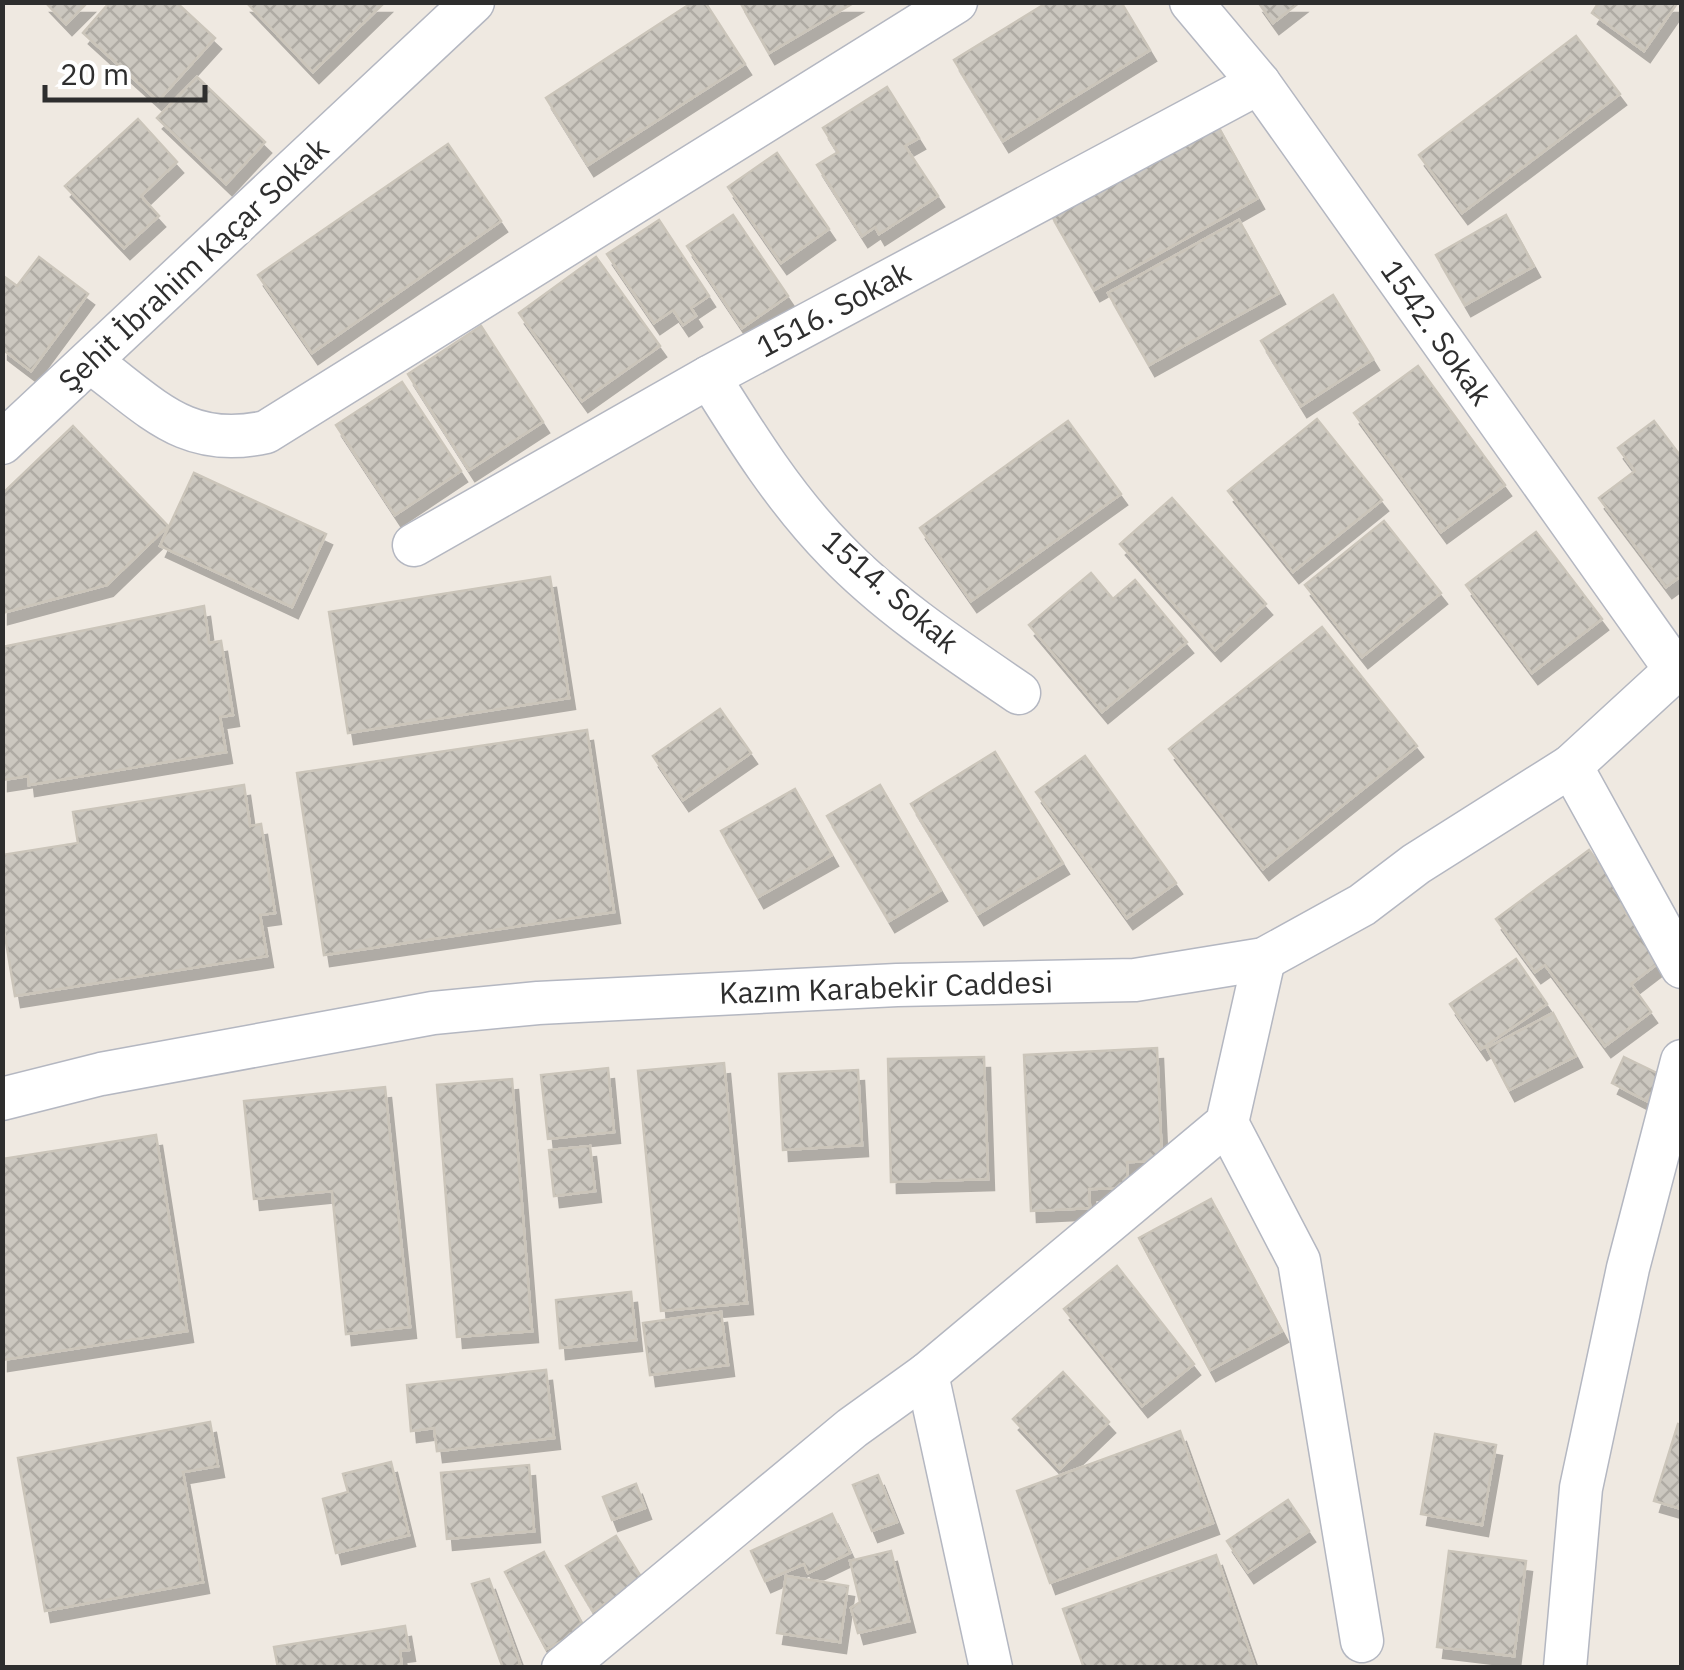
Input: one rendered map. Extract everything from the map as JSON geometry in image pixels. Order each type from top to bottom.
[{"type":"street","name":"Şehit İbrahim Kaçar Sokak","points":[[2,443],[473,2]]},
{"type":"street","points":[[92,362],[185,431],[232,440],[266,432],[956,2]]},
{"type":"street","name":"1542. Sokak","points":[[1191,2],[1259,83],[1678,667]]},
{"type":"street","name":"1516. Sokak","points":[[414,545],[710,376],[1259,83]]},
{"type":"street","name":"1514. Sokak","points":[[710,376],[766,466],[836,551],[956,650],[1019,693]]},
{"type":"street","name":"Kazım Karabekir Caddesi","points":[[2,1098],[101,1074],[433,1013],[558,1002],[897,985],[1134,980],[1264,959],[1362,905],[1416,864],[1571,766],[1678,667]]},
{"type":"street","points":[[1571,766],[1682,967]]},
{"type":"street","points":[[563,1668],[852,1428],[927,1374],[1228,1123],[1264,959]]},
{"type":"street","points":[[1566,1668],[1582,1488],[1628,1268],[1682,1061]]},
{"type":"street","points":[[1228,1123],[1299,1261],[1362,1640]]},
{"type":"street","points":[[927,1374],[991,1668]]},
{"type":"building","points":[[45,2],[88,2],[66,24]]},
{"type":"building","points":[[110,2],[176,2],[215,38],[158,101],[83,33]]},
{"type":"building","points":[[246,2],[385,2],[313,72]]},
{"type":"building","points":[[693,2],[705,2],[745,64],[588,165],[546,98]]},
{"type":"building","points":[[740,2],[855,2],[769,53]]},
{"type":"building","points":[[1048,2],[1121,2],[1150,50],[1003,141],[954,60]]},
{"type":"building","points":[[1258,2],[1300,2],[1273,23]]},
{"type":"building","points":[[1599,2],[1678,2],[1644,51],[1592,13]]},
{"type":"building","points":[[1576,36],[1620,94],[1462,213],[1419,155]]},
{"type":"building","points":[[197,77],[265,142],[226,184],[157,118]]},
{"type":"building","points":[[887,87],[919,138],[905,146],[938,196],[879,234],[875,227],[862,236],[817,165],[838,152],[823,128]]},
{"type":"building","points":[[138,119],[177,162],[141,196],[159,216],[124,248],[65,186]]},
{"type":"building","points":[[1214,119],[1258,198],[1094,290],[1049,211]]},
{"type":"building","points":[[448,144],[501,221],[312,353],[258,275]]},
{"type":"building","points":[[777,153],[829,229],[781,263],[728,187]]},
{"type":"building","points":[[733,215],[788,296],[742,328],[687,246]]},
{"type":"building","points":[[1506,215],[1534,266],[1465,305],[1436,255]]},
{"type":"building","points":[[659,220],[709,296],[691,308],[696,316],[683,325],[673,310],[654,323],[607,254]]},
{"type":"building","points":[[1239,220],[1279,293],[1149,365],[1108,293]]},
{"type":"building","points":[[39,257],[88,294],[31,371],[2,349],[2,275],[17,286]]},
{"type":"building","points":[[596,257],[660,346],[582,401],[519,313]]},
{"type":"building","points":[[1333,295],[1373,359],[1301,406],[1261,341]]},
{"type":"building","points":[[481,326],[543,422],[469,470],[408,374]]},
{"type":"building","points":[[1418,366],[1505,485],[1441,532],[1354,413]]},
{"type":"building","points":[[402,382],[461,471],[395,515],[336,425]]},
{"type":"building","points":[[1317,419],[1382,500],[1293,572],[1228,491]]},
{"type":"building","points":[[1068,421],[1121,494],[971,601],[920,528]]},
{"type":"building","points":[[1654,421],[1682,458],[1682,575],[1666,587],[1599,498],[1635,471],[1618,448]]},
{"type":"building","points":[[73,426],[168,526],[107,585],[2,613],[2,494]]},
{"type":"building","points":[[194,473],[326,534],[292,607],[160,546]]},
{"type":"building","points":[[1172,498],[1266,604],[1215,650],[1120,544]]},
{"type":"building","points":[[1384,521],[1441,593],[1362,657],[1305,585]]},
{"type":"building","points":[[1536,532],[1602,619],[1532,673],[1466,585]]},
{"type":"building","points":[[1091,573],[1113,599],[1135,580],[1187,642],[1102,712],[1029,625]]},
{"type":"building","points":[[550,577],[569,698],[348,733],[329,612]]},
{"type":"building","points":[[204,606],[209,643],[221,641],[233,715],[220,717],[226,752],[29,785],[28,776],[2,780],[2,647]]},
{"type":"building","points":[[1322,627],[1417,746],[1263,869],[1169,749]]},
{"type":"building","points":[[720,709],[751,753],[683,800],[653,756]]},
{"type":"building","points":[[587,730],[614,912],[324,955],[297,773]]},
{"type":"building","points":[[995,752],[1063,863],[978,914],[911,804]]},
{"type":"building","points":[[1085,756],[1176,883],[1127,918],[1036,792]]},
{"type":"building","points":[[244,785],[250,826],[261,824],[275,913],[260,915],[267,956],[15,996],[2,918],[2,855],[78,843],[73,812]]},
{"type":"building","points":[[880,785],[941,890],[889,921],[827,816]]},
{"type":"building","points":[[795,789],[832,855],[758,897],[721,831]]},
{"type":"building","points":[[1589,850],[1627,902],[1621,907],[1661,961],[1631,984],[1651,1012],[1605,1046],[1545,965],[1535,972],[1496,919]]},
{"type":"building","points":[[1516,959],[1547,1004],[1481,1049],[1450,1004]]},
{"type":"building","points":[[1553,1013],[1576,1056],[1509,1090],[1487,1048]]},
{"type":"building","points":[[1157,1048],[1162,1161],[1127,1162],[1128,1188],[1089,1189],[1090,1208],[1031,1211],[1024,1055]]},
{"type":"building","points":[[984,1057],[988,1179],[891,1182],[888,1059]]},
{"type":"building","points":[[1624,1057],[1661,1075],[1647,1101],[1612,1083]]},
{"type":"building","points":[[724,1063],[747,1303],[661,1311],[638,1071]]},
{"type":"building","points":[[608,1068],[614,1132],[548,1139],[541,1075]]},
{"type":"building","points":[[858,1070],[862,1145],[783,1150],[779,1074]]},
{"type":"building","points":[[512,1079],[532,1331],[457,1337],[437,1085]]},
{"type":"building","points":[[385,1087],[410,1327],[346,1334],[332,1191],[254,1199],[244,1101]]},
{"type":"building","points":[[156,1135],[187,1331],[2,1360],[2,1159]]},
{"type":"building","points":[[590,1146],[595,1191],[554,1196],[549,1150]]},
{"type":"building","points":[[1211,1199],[1282,1331],[1210,1370],[1139,1238]]},
{"type":"building","points":[[1117,1266],[1194,1364],[1142,1406],[1064,1309]]},
{"type":"building","points":[[631,1292],[636,1340],[560,1348],[556,1300]]},
{"type":"building","points":[[721,1312],[728,1365],[650,1375],[643,1323]]},
{"type":"building","points":[[546,1370],[554,1438],[437,1451],[434,1428],[411,1431],[407,1385]]},
{"type":"building","points":[[1063,1372],[1109,1422],[1060,1469],[1013,1419]]},
{"type":"building","points":[[210,1422],[218,1466],[183,1472],[203,1582],[45,1611],[18,1458]]},
{"type":"building","points":[[1678,1424],[1682,1425],[1682,1509],[1654,1501]]},
{"type":"building","points":[[1180,1431],[1213,1523],[1050,1583],[1017,1491]]},
{"type":"building","points":[[1435,1434],[1496,1445],[1482,1525],[1421,1514]]},
{"type":"building","points":[[391,1462],[409,1535],[336,1553],[323,1499],[348,1492],[343,1474]]},
{"type":"building","points":[[529,1465],[534,1531],[447,1539],[441,1473]]},
{"type":"building","points":[[878,1475],[897,1522],[872,1531],[853,1485]]},
{"type":"building","points":[[636,1484],[645,1508],[612,1520],[603,1497]]},
{"type":"building","points":[[1288,1500],[1309,1531],[1248,1572],[1227,1541]]},
{"type":"building","points":[[832,1514],[850,1553],[808,1573],[804,1564],[765,1581],[751,1551]]},
{"type":"building","points":[[616,1536],[643,1580],[593,1611],[566,1566]]},
{"type":"building","points":[[891,1551],[909,1621],[858,1633],[851,1608],[860,1602],[850,1561]]},
{"type":"building","points":[[1449,1551],[1526,1561],[1514,1656],[1437,1647]]},
{"type":"building","points":[[544,1552],[585,1629],[546,1649],[505,1572]]},
{"type":"building","points":[[1216,1555],[1255,1667],[1084,1668],[1063,1609]]},
{"type":"building","points":[[786,1576],[848,1586],[840,1642],[777,1633]]},
{"type":"building","points":[[489,1579],[520,1664],[512,1668],[503,1668],[472,1584]]},
{"type":"building","points":[[405,1626],[409,1650],[400,1651],[402,1668],[278,1668],[274,1647]]}]
